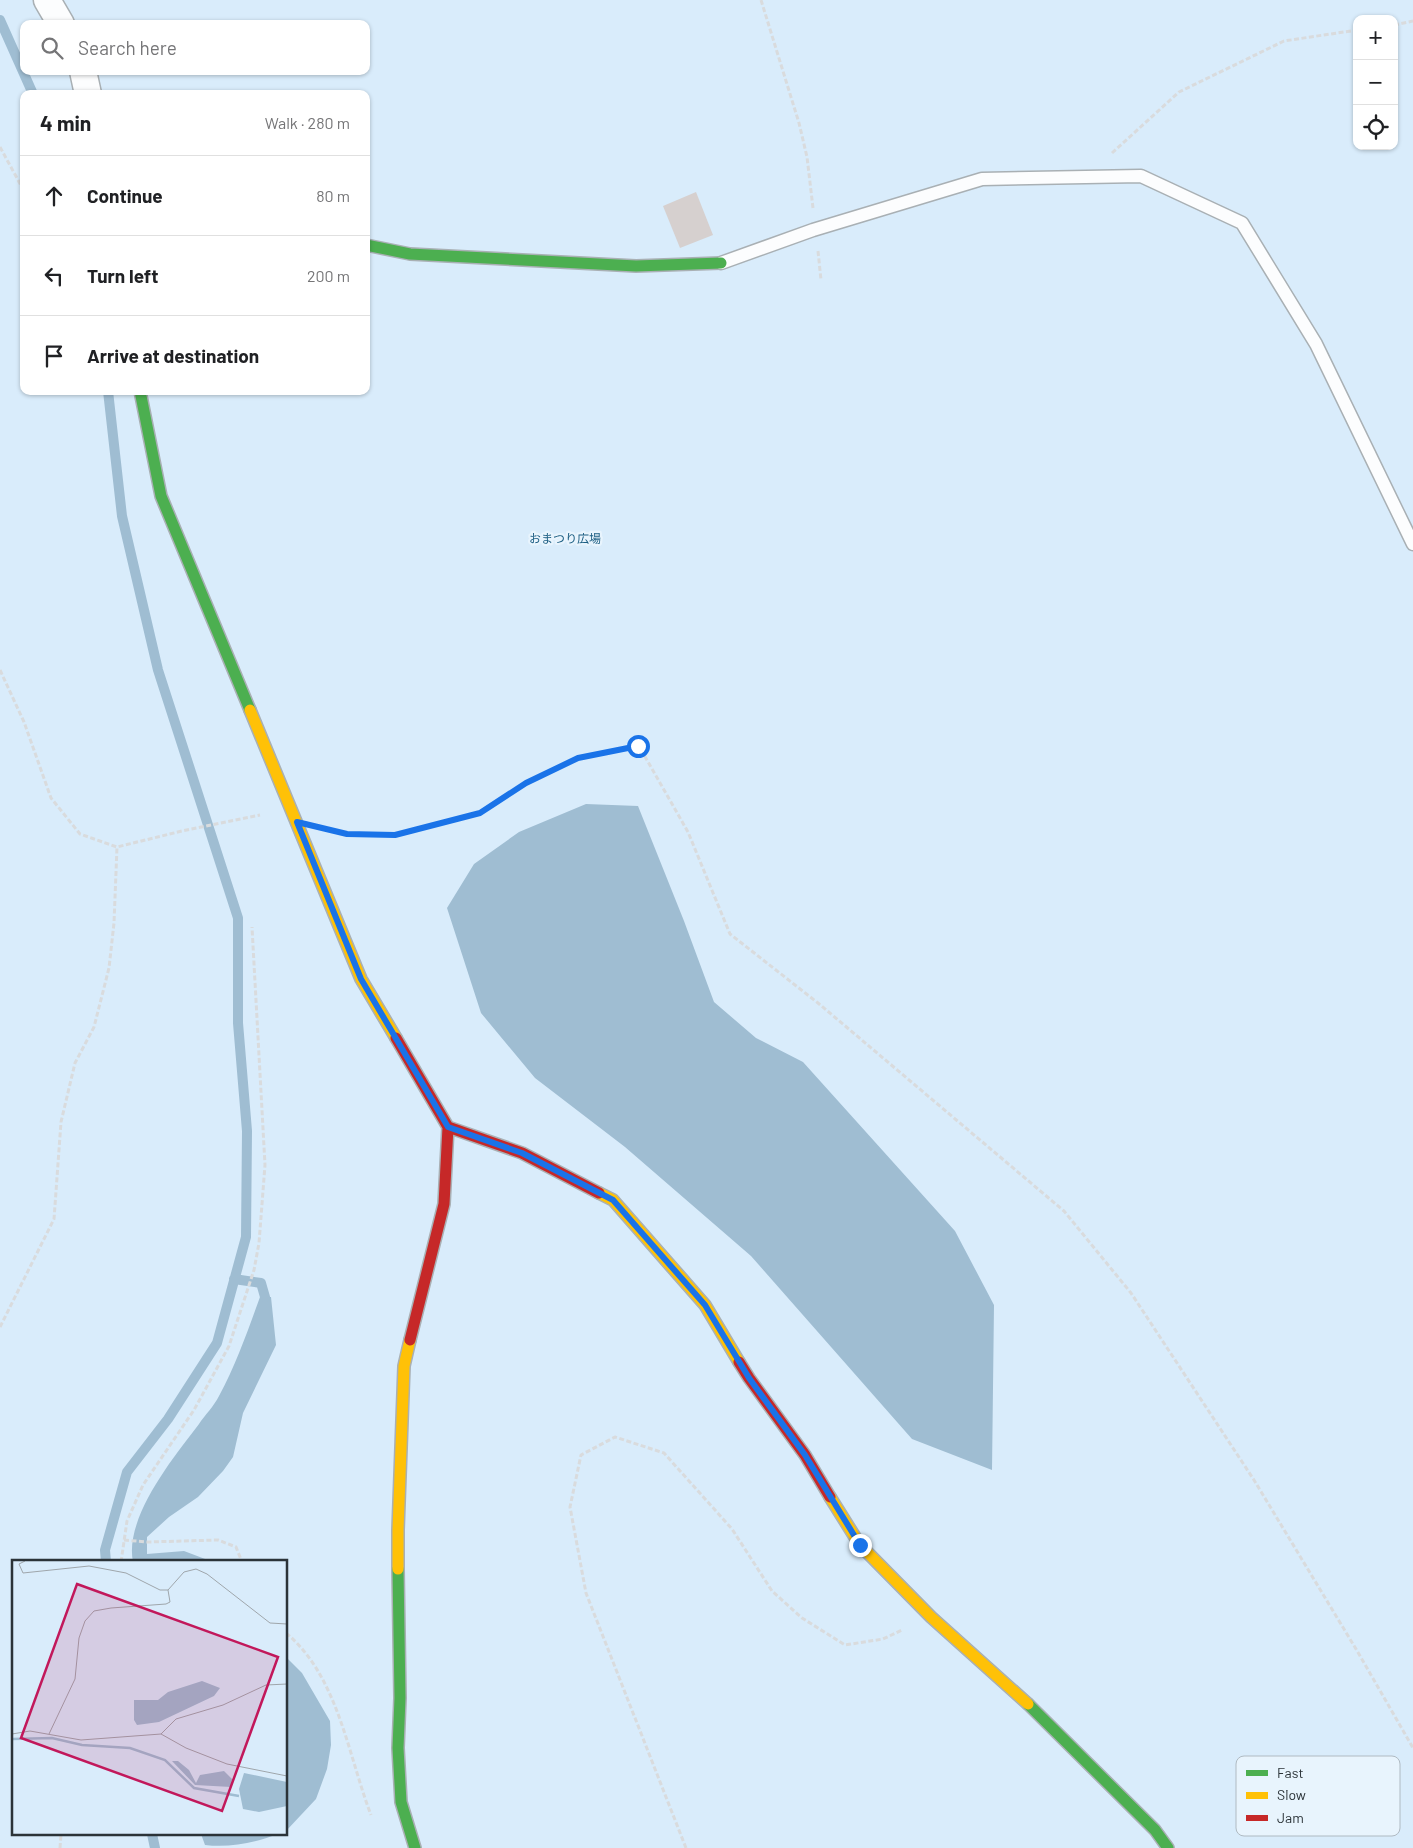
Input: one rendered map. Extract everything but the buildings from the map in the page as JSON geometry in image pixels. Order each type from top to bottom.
[{"type":"street","points":[[47,0],[59,20]]},
{"type":"street","points":[[84,75],[87,90]]},
{"type":"street","points":[[370,246],[410,254],[636,266],[722,263]]},
{"type":"street","points":[[141,395],[161,496],[361,979],[448,1127],[444,1204],[404,1366],[398,1530],[400,1698],[398,1748],[401,1802],[415,1848]]},
{"type":"street","points":[[448,1127],[522,1153],[613,1200],[705,1305],[749,1378],[805,1455],[860,1545],[931,1617],[1035,1710],[1155,1830],[1168,1848]]},
{"type":"lane","points":[[722,263],[812,230],[982,179],[1141,176],[1242,223],[1316,344],[1413,544]]},
{"type":"path","points":[[761,0],[799,123],[807,157],[813,214]]},
{"type":"path","points":[[1398,24],[1413,21]]},
{"type":"path","points":[[1085,177],[1179,92],[1284,41],[1353,31]]},
{"type":"path","points":[[0,147],[20,184]]},
{"type":"path","points":[[817,242],[821,280]]},
{"type":"path","points":[[0,670],[24,722],[51,798],[80,834],[117,847],[257,815],[347,834],[395,835],[480,813],[526,783],[578,758],[638,746],[688,832],[730,934],[826,1009],[1064,1211],[1130,1293],[1254,1480],[1413,1748]]},
{"type":"path","points":[[0,1327],[54,1219],[61,1122],[75,1063],[94,1026],[109,968],[114,923],[117,847]]},
{"type":"path","points":[[121,1560],[127,1521],[143,1484],[194,1410],[229,1346],[254,1270],[259,1243],[265,1165],[252,928]]},
{"type":"path","points":[[686,1848],[586,1593],[570,1507],[581,1455],[615,1437],[664,1453],[732,1529],[772,1591],[802,1618],[845,1645],[883,1639],[931,1617]]},
{"type":"path","points":[[124,1540],[147,1542],[218,1540],[236,1547],[241,1560]]},
{"type":"path","points":[[288,1635],[310,1658],[333,1700],[359,1783],[375,1822]]},
{"type":"green space","name":"おまつり広場","points":[[0,0],[1413,0],[1413,1848],[0,1848]]},
{"type":"shaded area","points":[[586,804],[638,806],[714,1002],[756,1038],[803,1062],[955,1231],[994,1305],[992,1470],[912,1439],[751,1256],[625,1147],[535,1078],[481,1013],[447,908],[474,864],[519,832]]},
{"type":"shaded area","points":[[260,1297],[271,1297],[276,1345],[243,1413],[233,1457],[223,1471],[198,1497],[169,1517],[147,1537],[147,1554],[184,1551],[208,1560],[133,1560],[132,1545],[143,1508],[164,1471],[217,1400],[246,1335]]},
{"type":"shaded area","points":[[288,1659],[302,1673],[330,1721],[331,1745],[327,1769],[316,1799],[288,1829]]},
{"type":"shaded area","points":[[202,1836],[271,1836],[233,1845],[205,1845]]},
{"type":"waterway","points":[[0,20],[20,65]]},
{"type":"waterway","points":[[25,75],[31,90]]},
{"type":"waterway","points":[[106,1560],[105,1550],[127,1472],[168,1419],[217,1343],[246,1237],[247,1131],[238,1023],[238,918],[158,670],[122,516],[108,395]]},
{"type":"waterway","points":[[234,1279],[261,1283],[265,1297]]},
{"type":"waterway","points":[[152,1836],[155,1848]]},
{"type":"traffic: fast","points":[[370,246],[410,254],[636,266],[721,263]]},
{"type":"traffic: fast","points":[[141,395],[161,496],[250,710]]},
{"type":"traffic: fast","points":[[398,1569],[400,1698],[398,1748],[401,1802],[415,1848]]},
{"type":"traffic: fast","points":[[1028,1704],[1155,1830],[1168,1848]]},
{"type":"traffic: slow","points":[[250,710],[361,979],[396,1038]]},
{"type":"traffic: slow","points":[[599,1193],[613,1200],[705,1305],[739,1362]]},
{"type":"traffic: slow","points":[[398,1569],[404,1366],[410,1340]]},
{"type":"traffic: slow","points":[[830,1497],[860,1545],[931,1617],[1028,1704]]},
{"type":"traffic: jam","points":[[396,1038],[448,1127],[444,1204],[410,1340]]},
{"type":"traffic: jam","points":[[448,1127],[522,1153],[599,1193]]},
{"type":"traffic: jam","points":[[739,1362],[805,1455],[830,1497]]},
{"type":"route","points":[[638,746],[578,758],[526,783],[480,813],[395,835],[347,834],[297,822],[361,979],[448,1127],[522,1153],[613,1200],[705,1305],[749,1378],[805,1455],[860,1545]]}]
